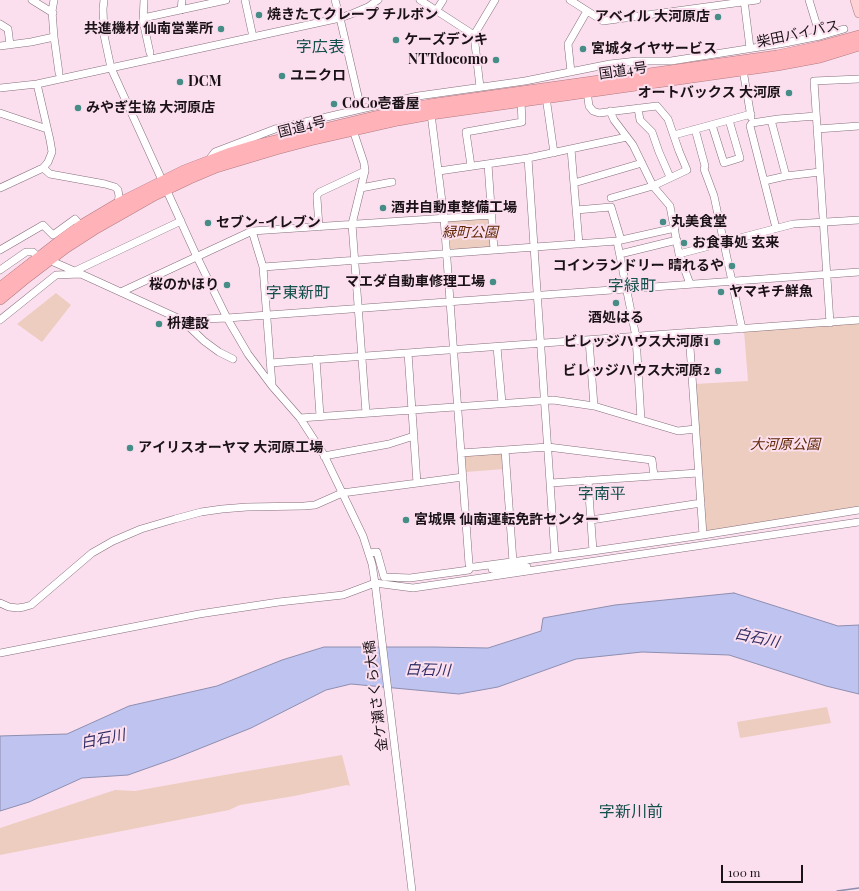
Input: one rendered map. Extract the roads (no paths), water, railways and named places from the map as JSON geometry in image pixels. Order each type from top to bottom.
[{"type":"highway","name":"柴田バイパス","points":[[743,66],[859,36]]},
{"type":"highway","name":"柴田バイパス","points":[[743,66],[777,65],[820,57],[859,45]]},
{"type":"highway","name":"国道4号","points":[[0,299],[81,226],[118,204],[164,185],[216,167],[276,149],[398,120],[743,66]]},
{"type":"highway","name":"国道4号","points":[[0,288],[44,259],[154,195],[175,175],[248,148],[284,138],[429,105],[743,66]]},
{"type":"main road","points":[[855,0],[859,13]]},
{"type":"street","points":[[32,0],[53,13]]},
{"type":"street","points":[[54,0],[54,37],[59,73]]},
{"type":"street","name":"金ケ瀬さくら大橋","points":[[104,0],[104,35],[111,68],[196,257],[227,318],[248,354],[272,386],[300,418],[324,456],[363,536],[369,553],[375,583],[412,891]]},
{"type":"street","points":[[144,0],[143,18],[150,53]]},
{"type":"street","points":[[182,0],[182,10]]},
{"type":"street","points":[[143,18],[226,0]]},
{"type":"street","points":[[245,0],[253,37]]},
{"type":"street","points":[[335,0],[360,108]]},
{"type":"street","points":[[0,88],[37,84],[340,18],[368,7],[378,0]]},
{"type":"street","points":[[420,0],[474,35]]},
{"type":"street","points":[[436,11],[443,0]]},
{"type":"street","points":[[480,87],[474,35],[495,0]]},
{"type":"street","points":[[570,0],[603,21],[756,0]]},
{"type":"street","points":[[809,0],[820,36]]},
{"type":"street","points":[[744,1],[750,48]]},
{"type":"street","points":[[571,72],[568,44],[587,11]]},
{"type":"street","points":[[0,24],[8,29],[10,45]]},
{"type":"street","points":[[208,162],[214,152],[275,129],[360,108],[418,96],[525,81],[610,64],[637,61],[671,60],[750,48],[820,36],[844,29]]},
{"type":"street","points":[[0,46],[54,37]]},
{"type":"street","points":[[743,66],[751,114],[752,123],[750,126],[776,228]]},
{"type":"street","points":[[830,323],[814,81],[859,79]]},
{"type":"street","points":[[0,188],[43,168],[48,162],[52,152],[37,84]]},
{"type":"street","points":[[587,91],[589,106],[593,111],[598,113],[657,106],[668,119],[687,170],[653,186],[611,198]]},
{"type":"street","points":[[546,97],[554,153]]},
{"type":"street","points":[[471,166],[466,132],[522,122],[521,101]]},
{"type":"street","points":[[638,108],[640,120],[652,132],[670,177]]},
{"type":"street","points":[[610,111],[614,120],[634,145],[653,186],[670,206],[679,254],[690,284]]},
{"type":"street","points":[[0,113],[48,129]]},
{"type":"street","points":[[431,114],[444,218],[462,477],[470,567]]},
{"type":"street","points":[[674,135],[751,114]]},
{"type":"street","points":[[752,123],[816,116]]},
{"type":"street","points":[[712,125],[724,163],[740,158],[729,120]]},
{"type":"street","points":[[771,120],[786,176]]},
{"type":"street","points":[[817,129],[859,126]]},
{"type":"street","points":[[695,129],[705,166],[704,169],[714,196],[742,329]]},
{"type":"street","points":[[353,130],[364,163],[365,171],[352,224],[366,413]]},
{"type":"street","points":[[439,171],[528,158],[627,137]]},
{"type":"street","points":[[571,149],[579,244]]},
{"type":"street","points":[[528,158],[556,556]]},
{"type":"street","points":[[574,183],[642,163]]},
{"type":"street","points":[[488,164],[494,250]]},
{"type":"street","points":[[43,168],[50,174],[115,187],[118,190],[118,204]]},
{"type":"street","points":[[319,227],[317,198],[320,192],[365,171]]},
{"type":"street","points":[[764,181],[786,176],[820,172]]},
{"type":"street","points":[[361,188],[392,182]]},
{"type":"street","points":[[576,210],[611,206],[619,241],[620,254],[636,337],[641,420]]},
{"type":"street","points":[[121,292],[252,231],[492,215]]},
{"type":"street","points":[[0,250],[43,225],[53,235],[74,219],[81,226]]},
{"type":"street","points":[[679,254],[793,224],[859,220]]},
{"type":"street","points":[[0,320],[56,275],[78,272],[181,221]]},
{"type":"street","points":[[263,267],[619,241],[674,228]]},
{"type":"street","points":[[252,231],[263,267],[272,386]]},
{"type":"street","points":[[620,254],[677,240]]},
{"type":"street","points":[[0,270],[26,252],[33,252],[44,259],[78,272],[182,320],[204,341],[219,352],[234,359]]},
{"type":"street","points":[[182,320],[859,272]]},
{"type":"street","points":[[270,362],[541,344],[859,320]]},
{"type":"street","points":[[689,333],[703,534]]},
{"type":"street","points":[[589,340],[594,406]]},
{"type":"street","points":[[497,347],[502,403]]},
{"type":"street","points":[[408,353],[417,483]]},
{"type":"street","points":[[316,359],[320,416]]},
{"type":"street","points":[[300,418],[553,400],[594,406],[678,431],[695,429]]},
{"type":"street","points":[[324,456],[389,444],[414,436]]},
{"type":"street","points":[[461,453],[548,447],[652,460],[654,476]]},
{"type":"street","points":[[505,450],[513,562]]},
{"type":"street","points":[[550,483],[698,473]]},
{"type":"street","points":[[0,603],[18,608],[31,605],[92,553],[113,540],[141,529],[175,519],[201,512],[222,509],[314,505],[342,493],[462,477]]},
{"type":"street","points":[[588,480],[593,551]]},
{"type":"street","points":[[591,520],[701,503]]},
{"type":"street","points":[[369,553],[377,552],[384,577],[410,578],[469,570],[470,567],[593,551],[859,510]]},
{"type":"street","points":[[0,653],[199,614],[279,602],[343,595],[375,583],[413,588],[859,522]]},
{"type":"street","points":[[483,566],[486,569],[546,568]]},
{"type":"water","name":"白石川","points":[[734,593],[838,626],[859,625],[859,694],[826,686],[729,655],[642,652],[576,659],[498,687],[459,694],[351,684],[326,690],[251,728],[176,758],[128,775],[82,778],[29,802],[0,811],[0,736],[67,734],[129,706],[217,686],[282,660],[324,647],[488,648],[541,631],[543,618],[615,605]]},
{"type":"waterway","points":[[837,891],[859,888]]},
{"type":"place","name":"焼きたてクレープ チルボン","points":[[259,15]]},
{"type":"place","name":"アベイル 大河原店","points":[[718,17]]},
{"type":"place","name":"共進機材 仙南営業所","points":[[221,29]]},
{"type":"place","name":"ケーズデンキ","points":[[396,40]]},
{"type":"place","name":"宮城タイヤサービス","points":[[583,49]]},
{"type":"place","name":"NTTdocomo","points":[[496,60]]},
{"type":"place","name":"ユニクロ","points":[[282,76]]},
{"type":"place","name":"DCM","points":[[180,82]]},
{"type":"place","name":"オートバックス 大河原","points":[[789,93]]},
{"type":"place","name":"CoCo壱番屋","points":[[334,104]]},
{"type":"place","name":"みやぎ生協 大河原店","points":[[78,108]]},
{"type":"place","name":"酒井自動車整備工場","points":[[383,208]]},
{"type":"place","name":"丸美食堂","points":[[663,222]]},
{"type":"place","name":"セブン-イレブン","points":[[208,223]]},
{"type":"place","name":"お食事処 玄来","points":[[684,243]]},
{"type":"place","name":"コインランドリー 晴れるや","points":[[732,266]]},
{"type":"place","name":"マエダ自動車修理工場","points":[[493,282]]},
{"type":"place","name":"桜のかほり","points":[[227,285]]},
{"type":"place","name":"ヤマキチ鮮魚","points":[[721,292]]},
{"type":"place","name":"酒処はる","points":[[616,303]]},
{"type":"place","name":"枡建設","points":[[159,324]]},
{"type":"place","name":"ビレッジハウス大河原1","points":[[717,342]]},
{"type":"place","name":"ビレッジハウス大河原2","points":[[718,371]]},
{"type":"place","name":"アイリスオーヤマ 大河原工場","points":[[130,448]]},
{"type":"place","name":"宮城県 仙南運転免許センター","points":[[406,520]]},
{"type":"district","name":"字広表","points":[[320,47]]},
{"type":"district","name":"字緑町","points":[[632,286]]},
{"type":"district","name":"字東新町","points":[[298,293]]},
{"type":"district","name":"字南平","points":[[602,494]]},
{"type":"district","name":"字新川前","points":[[631,812]]},
{"type":"park label","name":"緑町公園","points":[[470,233]]},
{"type":"park label","name":"大河原公園","points":[[785,445]]}]
